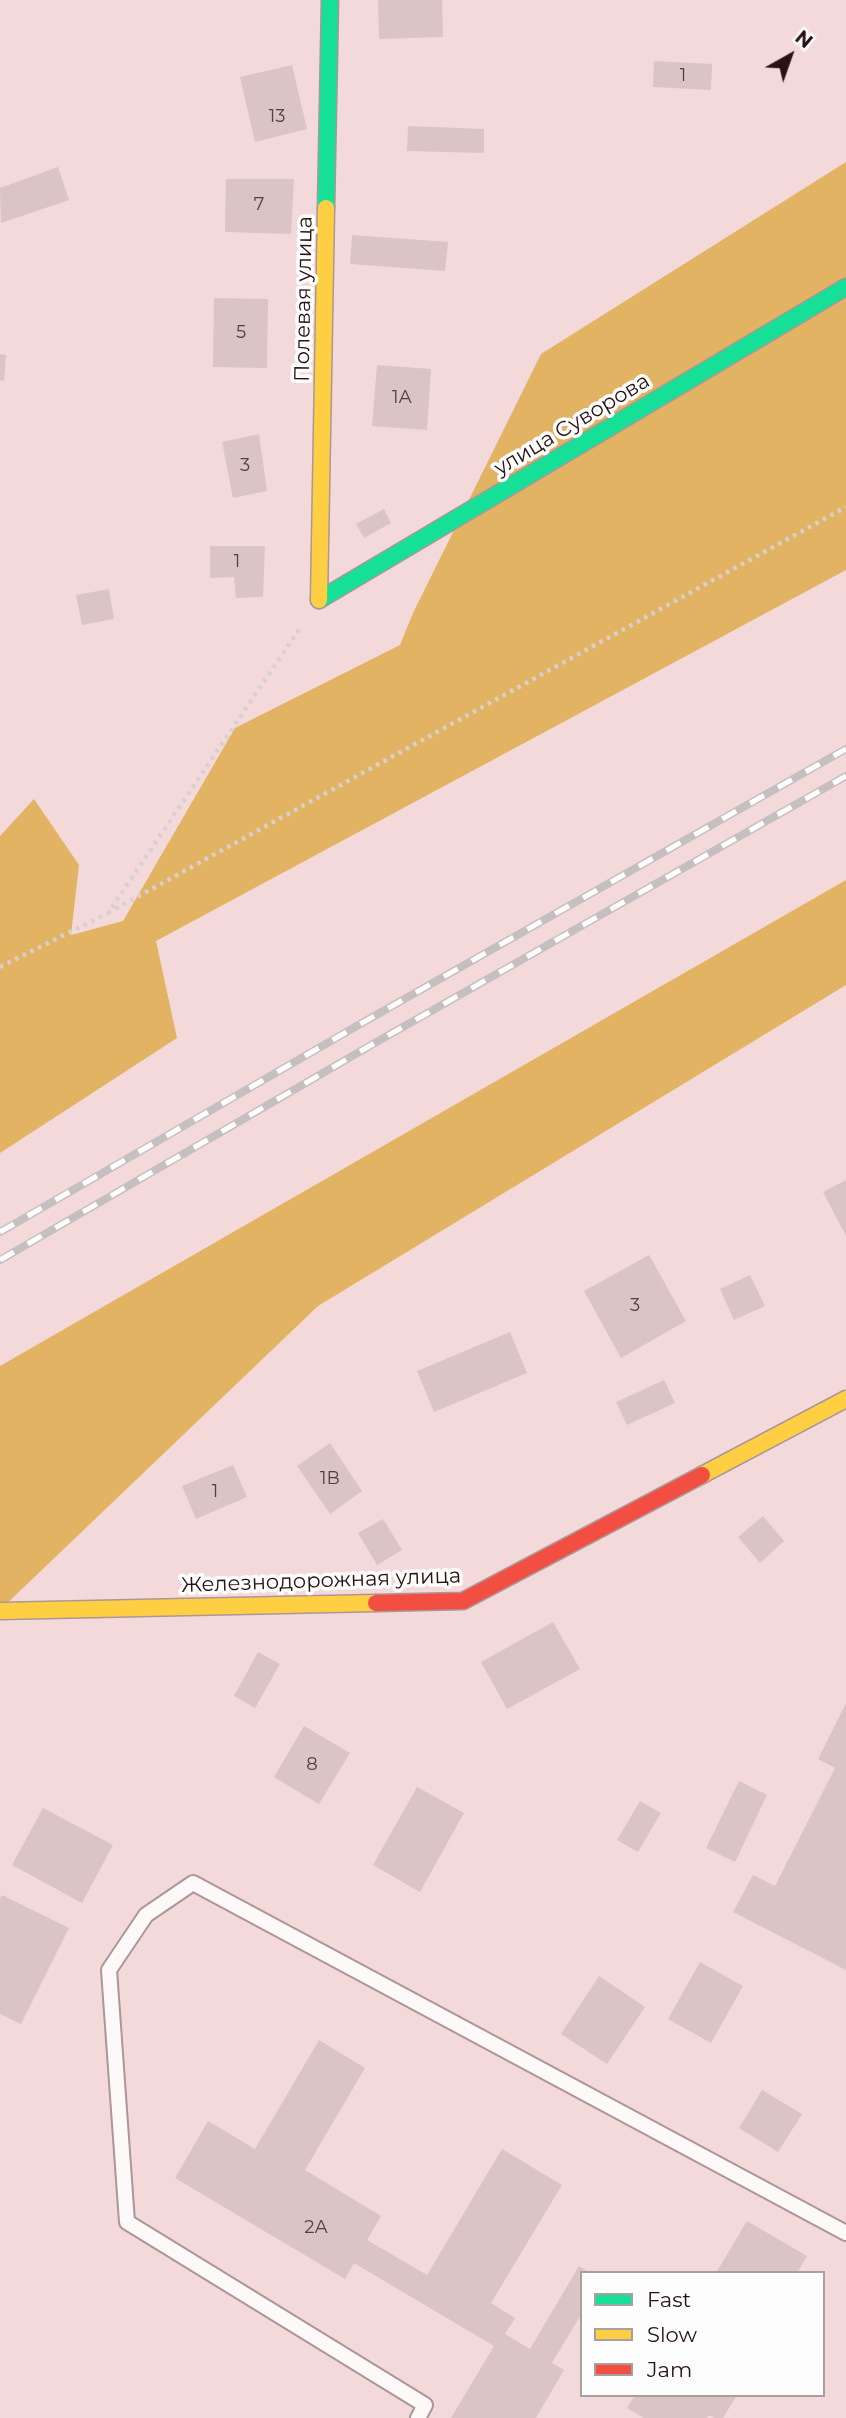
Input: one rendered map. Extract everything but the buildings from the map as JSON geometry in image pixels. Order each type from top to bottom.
[{"type":"street","name":"Полевая улица","points":[[319,600],[330,0]]},
{"type":"street","name":"улица Суворова","points":[[319,600],[846,287]]},
{"type":"street","name":"Железнодорожная улица","points":[[0,1611],[463,1601],[846,1399]]},
{"type":"lane","points":[[418,2418],[425,2405],[127,2222],[110,1970],[146,1915],[193,1883],[846,2233]]},
{"type":"path","points":[[0,967],[108,913],[846,507]]},
{"type":"path","points":[[108,913],[319,600]]},
{"type":"shaded area","points":[[846,162],[846,570],[156,941],[177,1038],[0,1153],[0,836],[34,799],[79,865],[71,935],[123,921],[235,728],[400,645],[413,613],[541,354]]},
{"type":"shaded area","points":[[846,880],[846,985],[318,1306],[0,1610],[0,1366]]},
{"type":"railway","points":[[0,1232],[846,749]]},
{"type":"railway","points":[[0,1260],[373,1044],[846,776]]},
{"type":"traffic: fast","points":[[326,208],[330,0]]},
{"type":"traffic: fast","points":[[319,600],[846,287]]},
{"type":"traffic: slow","points":[[319,600],[326,208]]},
{"type":"traffic: slow","points":[[702,1475],[846,1399]]},
{"type":"traffic: slow","points":[[0,1611],[376,1603]]},
{"type":"traffic: jam","points":[[376,1603],[463,1601],[702,1475]]}]
